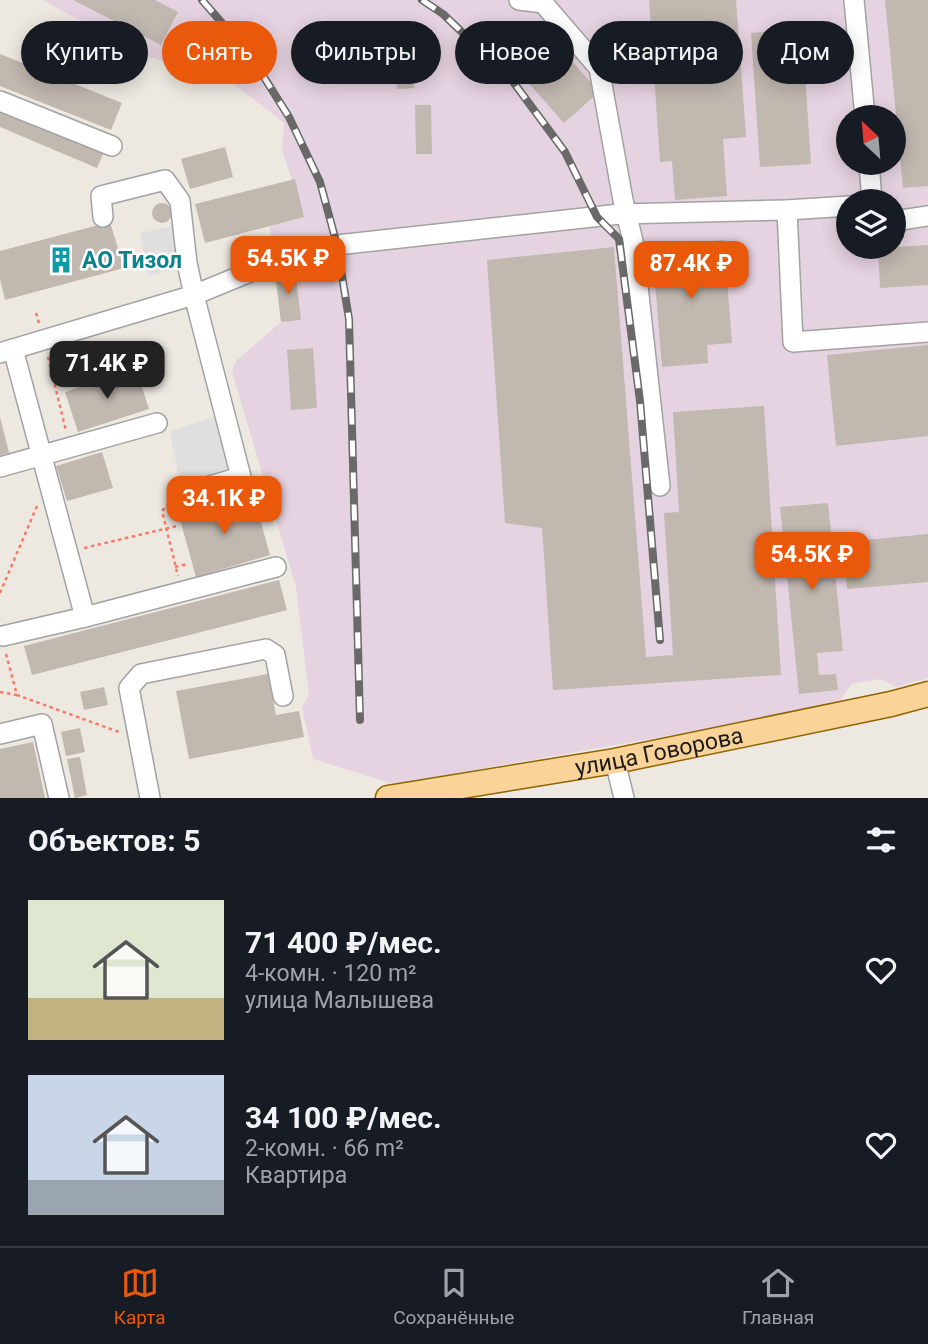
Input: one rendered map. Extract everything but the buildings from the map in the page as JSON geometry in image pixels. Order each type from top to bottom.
[{"type":"main road","name":"улица Говорова","points":[[393,798],[615,761],[878,707],[928,694]]},
{"type":"street","points":[[519,0],[543,3],[599,68],[633,241],[660,486]]},
{"type":"street","points":[[854,0],[864,105]]},
{"type":"street","points":[[0,100],[112,146]]},
{"type":"street","points":[[103,217],[101,196],[165,180],[180,201],[194,295],[241,477],[189,492]]},
{"type":"street","points":[[85,617],[42,456],[6,351],[194,295],[256,270],[337,245],[626,214],[836,207]]},
{"type":"street","points":[[787,210],[793,342],[928,332]]},
{"type":"street","points":[[906,219],[928,216]]},
{"type":"street","points":[[0,467],[157,423]]},
{"type":"street","points":[[3,636],[276,567]]},
{"type":"street","points":[[150,798],[129,688],[141,674],[267,649],[275,655],[283,696]]},
{"type":"street","points":[[0,734],[42,724],[59,798]]},
{"type":"street","points":[[615,761],[624,798]]},
{"type":"path","points":[[181,592],[162,511],[177,495],[189,492]]},
{"type":"path","points":[[68,552],[177,526]]},
{"type":"path","points":[[175,567],[187,564]]},
{"type":"path","points":[[3,636],[16,695]]},
{"type":"path","points":[[0,692],[16,695],[138,739]]},
{"type":"shaded area","points":[[42,0],[928,0],[928,678],[896,687],[880,679],[852,684],[836,706],[394,784],[313,759],[302,707],[309,695],[296,587],[232,372],[235,362],[281,322],[270,226],[304,217],[282,150],[284,123],[234,84],[277,84],[277,21],[162,21],[162,61],[148,56],[148,21],[81,21]]},
{"type":"shaded area","points":[[172,226],[183,267],[148,276],[140,233]]},
{"type":"shaded area","points":[[222,414],[238,475],[182,492],[170,432]]},
{"type":"railway","points":[[202,0],[250,55],[289,117],[320,182],[337,245],[349,319],[360,720]]},
{"type":"railway","points":[[422,0],[443,14],[511,79],[565,152],[597,217],[619,239],[640,401],[660,640]]},
{"type":"place","name":"АО Тизол","points":[[61,260]]}]
